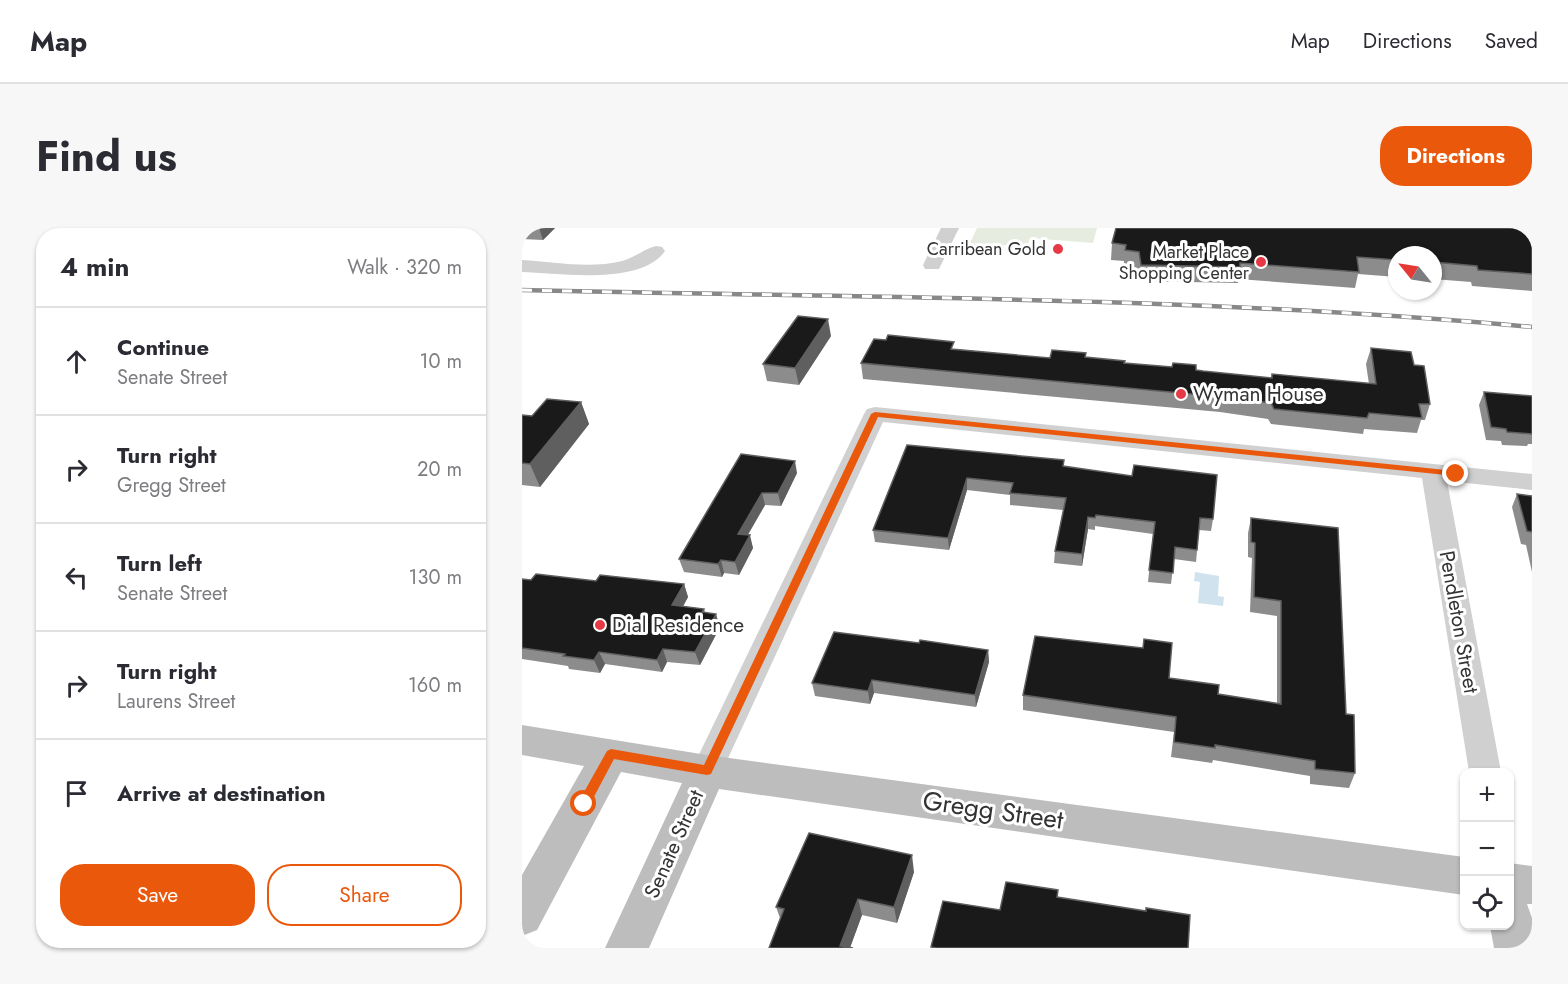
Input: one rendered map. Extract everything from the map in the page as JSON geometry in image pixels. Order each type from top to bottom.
[{"type":"street","points":[[932,265],[950,228]]},
{"type":"street","points":[[522,266],[588,269],[621,267],[640,261],[656,251]]},
{"type":"street","name":"Senate Street","points":[[627,948],[707,771],[875,414],[1432,471]]},
{"type":"street","points":[[1432,471],[1532,482]]},
{"type":"street","name":"Pendleton Street","points":[[1432,471],[1484,768]]},
{"type":"street","name":"Gregg Street","points":[[522,740],[707,771],[1460,875]]},
{"type":"street","points":[[522,916],[611,754]]},
{"type":"street","points":[[1514,883],[1532,885]]},
{"type":"street","points":[[1512,930],[1516,948]]},
{"type":"path","points":[[978,246],[1025,251]]},
{"type":"shaded area","points":[[977,228],[1097,228],[1093,243],[1030,238],[1027,247],[970,243]]},
{"type":"water","points":[[1195,572],[1219,576],[1218,596],[1224,597],[1223,606],[1198,603],[1200,582],[1194,581]]},
{"type":"building","name":"Market Place Shopping Center","points":[[1116,228],[1532,228],[1532,274],[1478,270],[1477,266],[1442,263],[1442,246],[1388,246],[1388,259],[1357,257],[1359,272],[1240,263],[1240,267],[1141,265],[1139,252],[1125,250],[1126,245],[1112,243]]},
{"type":"building","points":[[798,316],[828,319],[795,368],[763,364]]},
{"type":"building","points":[[888,335],[954,342],[951,349],[1050,358],[1052,350],[1086,353],[1085,357],[1125,361],[1124,363],[1172,367],[1173,363],[1196,365],[1196,370],[1203,371],[1272,378],[1272,374],[1376,384],[1371,348],[1411,352],[1414,365],[1424,366],[1430,404],[1419,404],[1422,418],[1369,413],[1367,418],[1274,409],[1271,403],[1223,397],[861,363],[874,339],[886,340]]},
{"type":"building","points":[[1484,392],[1532,396],[1532,434],[1507,432],[1506,429],[1491,427]]},
{"type":"building","points":[[547,399],[581,402],[530,464],[522,463],[522,415],[532,416]]},
{"type":"building","points":[[907,445],[1064,460],[1063,466],[1132,476],[1134,465],[1217,475],[1213,519],[1200,518],[1197,550],[1175,547],[1173,573],[1149,570],[1155,522],[1096,515],[1095,518],[1088,517],[1082,554],[1055,551],[1066,498],[1010,493],[1013,483],[967,478],[948,538],[873,530]]},
{"type":"building","points":[[741,454],[795,461],[778,493],[762,493],[738,534],[750,535],[735,562],[721,560],[718,564],[679,559]]},
{"type":"building","points":[[1517,494],[1532,496],[1532,532],[1527,531]]},
{"type":"building","points":[[1251,518],[1338,528],[1346,714],[1354,715],[1355,773],[1315,769],[1315,761],[1215,745],[1215,748],[1174,742],[1176,717],[1023,695],[1035,636],[1143,648],[1144,639],[1172,643],[1169,678],[1219,685],[1218,694],[1281,704],[1281,601],[1254,597],[1255,543],[1251,542]]},
{"type":"building","points":[[536,574],[596,581],[600,575],[684,584],[672,605],[704,609],[702,612],[716,614],[695,652],[663,649],[657,660],[599,652],[594,660],[522,648],[522,579],[531,580]]},
{"type":"building","points":[[834,632],[919,643],[920,640],[988,650],[975,695],[872,680],[868,691],[812,683]]},
{"type":"building","points":[[809,833],[912,855],[894,907],[858,899],[840,946],[853,948],[769,948],[784,909],[776,907]]},
{"type":"building","points":[[1006,882],[1058,890],[1057,897],[1146,911],[1146,908],[1190,915],[1188,948],[931,947],[943,901],[1000,910]]},
{"type":"railway","points":[[522,290],[1154,304],[1280,309],[1532,327]]},
{"type":"place","name":"Carribean Gold","points":[[1058,249]]},
{"type":"place","name":"Market Place Shopping Center","points":[[1261,262]]},
{"type":"place","name":"Wyman House","points":[[1181,394]]},
{"type":"place","name":"Dial Residence","points":[[600,625]]},
{"type":"route","points":[[584,804],[611,754],[707,771],[875,414],[1456,474]]}]
